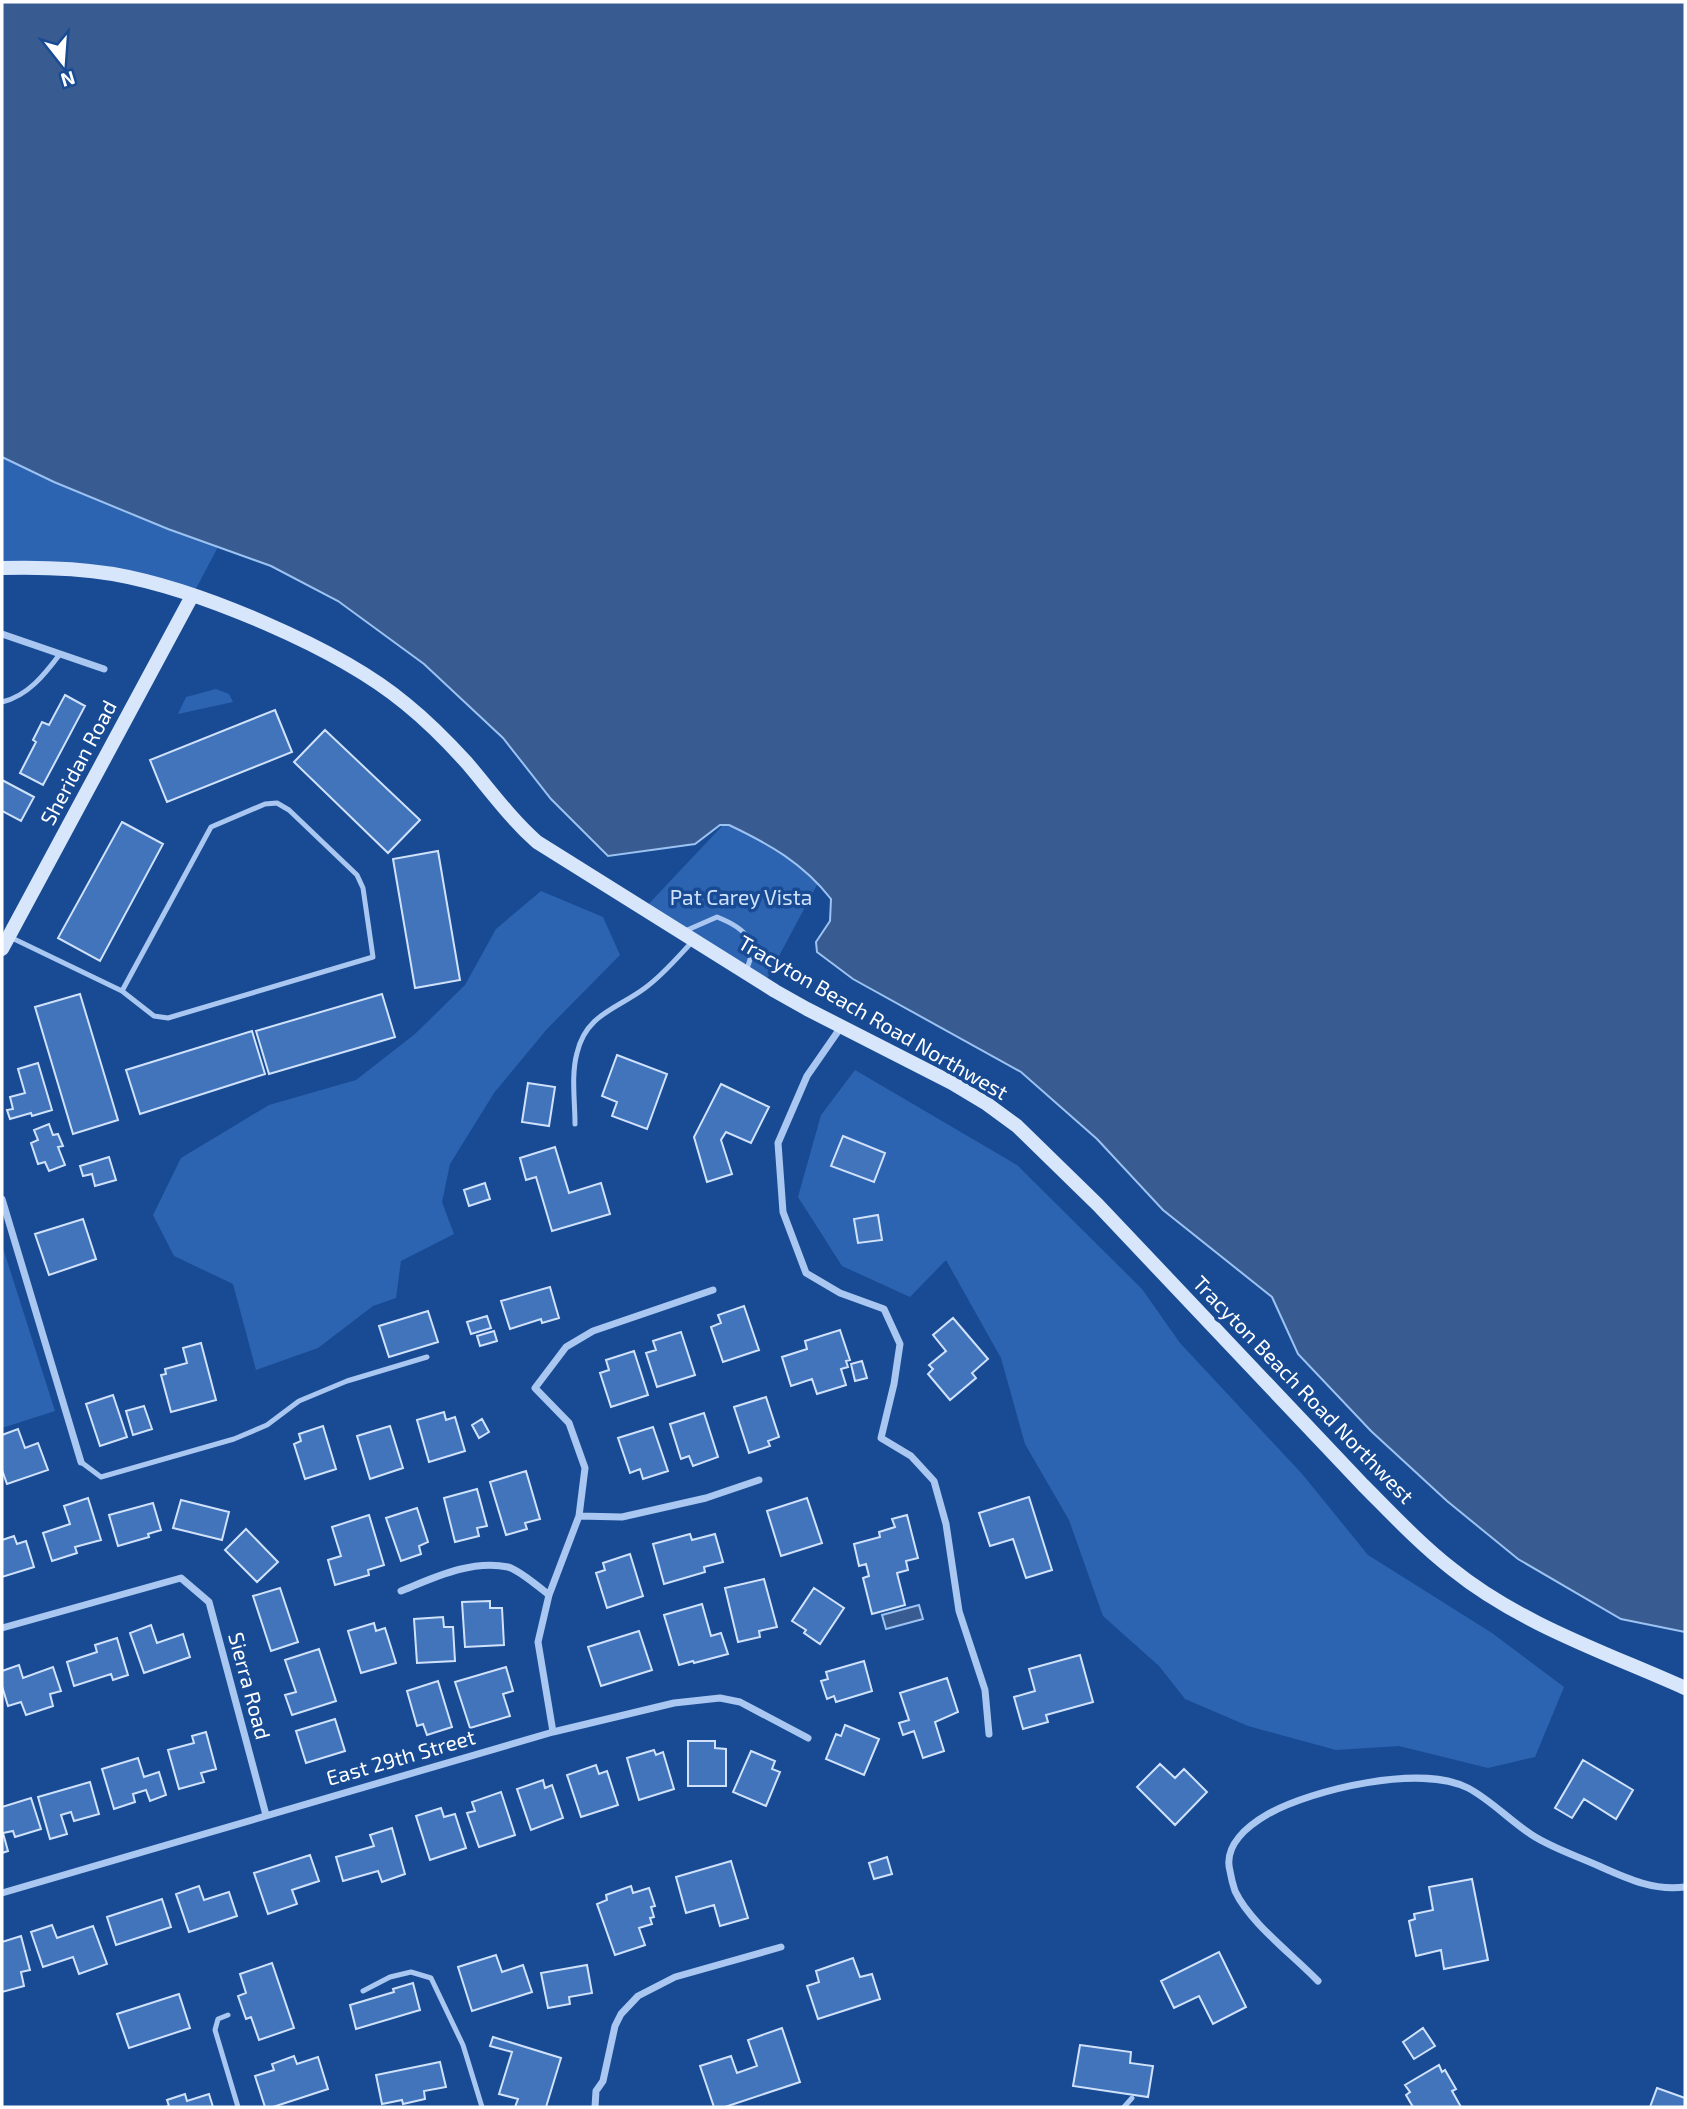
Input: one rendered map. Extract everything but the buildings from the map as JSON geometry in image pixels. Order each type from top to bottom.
[{"type":"main road","name":"Tracyton Beach Road Northwest","points":[[2,568],[88,570],[143,580],[192,596],[301,640],[373,679],[432,727],[466,762],[516,823],[537,842],[807,1009],[952,1083],[1017,1126],[1098,1205],[1363,1485],[1453,1570],[1526,1616],[1685,1688]]},
{"type":"main road","name":"Sheridan Road","points":[[5,943],[192,596]]},
{"type":"street","points":[[2,634],[104,668]]},
{"type":"street","points":[[841,1027],[807,1076],[778,1143],[783,1212],[806,1273],[840,1293],[884,1309],[900,1344],[881,1438],[911,1456],[934,1481],[946,1524],[959,1611],[985,1690],[989,1734]]},
{"type":"street","points":[[2,1199],[81,1462]]},
{"type":"street","points":[[553,1732],[538,1642],[549,1595],[579,1516],[584,1468],[569,1423],[535,1388],[566,1347],[593,1331],[713,1290]]},
{"type":"street","points":[[579,1516],[622,1517],[706,1498],[759,1480]]},
{"type":"street","points":[[401,1591],[472,1566],[509,1567],[549,1595]]},
{"type":"street","name":"Sierra Road","points":[[2,1628],[181,1578],[208,1602],[266,1815]]},
{"type":"street","name":"East 29th Street","points":[[2,1894],[553,1732],[674,1703],[720,1698],[740,1702],[808,1738]]},
{"type":"street","points":[[1318,1981],[1269,1935],[1254,1916],[1236,1892],[1228,1866],[1233,1843],[1254,1823],[1288,1803],[1320,1793],[1407,1778],[1441,1779],[1468,1788],[1534,1837],[1634,1881],[1666,1889],[1685,1887]]},
{"type":"street","points":[[595,2107],[596,2091],[603,2081],[615,2025],[621,2014],[638,1996],[675,1977],[781,1947]]},
{"type":"lane","points":[[2,702],[12,700],[31,687],[44,676],[60,654]]},
{"type":"lane","points":[[5,943],[122,991],[154,1016],[167,1018],[373,957],[363,888],[357,875],[289,810],[277,803],[264,804],[218,822],[211,827],[122,991]]},
{"type":"lane","points":[[575,1124],[576,1056],[581,1039],[591,1023],[612,1006],[644,988],[688,936],[717,917],[729,922],[746,934],[752,943],[752,954],[745,972]]},
{"type":"lane","points":[[81,1462],[101,1477],[187,1454],[267,1425],[299,1401],[347,1381],[427,1357]]},
{"type":"lane","points":[[363,1991],[390,1977],[411,1972],[431,1979],[463,2045],[482,2107]]},
{"type":"lane","points":[[228,2015],[218,2019],[215,2029],[238,2107]]},
{"type":"lane","points":[[1124,2107],[1132,2098]]},
{"type":"green space","points":[[2,457],[54,482],[218,547],[192,596],[143,581],[2,568]]},
{"type":"green space","points":[[216,689],[229,694],[233,702],[178,714],[186,697]]},
{"type":"green space","name":"Pat Carey Vista","points":[[723,825],[729,825],[765,842],[812,875],[818,883],[764,984],[644,909]]},
{"type":"green space","points":[[541,891],[603,917],[620,955],[547,1029],[494,1093],[450,1164],[442,1202],[454,1234],[401,1261],[396,1298],[373,1306],[318,1348],[256,1370],[233,1284],[174,1256],[153,1215],[181,1158],[269,1105],[356,1080],[415,1034],[465,985],[496,929]]},
{"type":"green space","points":[[855,1070],[1017,1165],[1142,1289],[1180,1343],[1303,1475],[1368,1555],[1492,1633],[1564,1687],[1535,1757],[1488,1768],[1399,1746],[1336,1750],[1248,1726],[1185,1699],[1159,1666],[1103,1616],[1069,1520],[1025,1444],[1001,1358],[946,1260],[910,1297],[842,1266],[798,1197],[821,1115]]},
{"type":"green space","points":[[2,1245],[55,1411],[2,1428]]},
{"type":"shaded area","points":[[2,2],[1685,2],[1685,1632],[1621,1619],[1518,1559],[1447,1501],[1371,1431],[1298,1354],[1272,1297],[1163,1210],[1097,1139],[1021,1072],[853,979],[817,952],[816,942],[830,921],[831,899],[797,865],[729,825],[720,825],[695,844],[608,856],[551,799],[503,738],[424,664],[338,601],[271,566],[168,529],[54,482],[2,457]]},
{"type":"shaded area","points":[[919,1605],[923,1619],[886,1629],[882,1615]]}]
